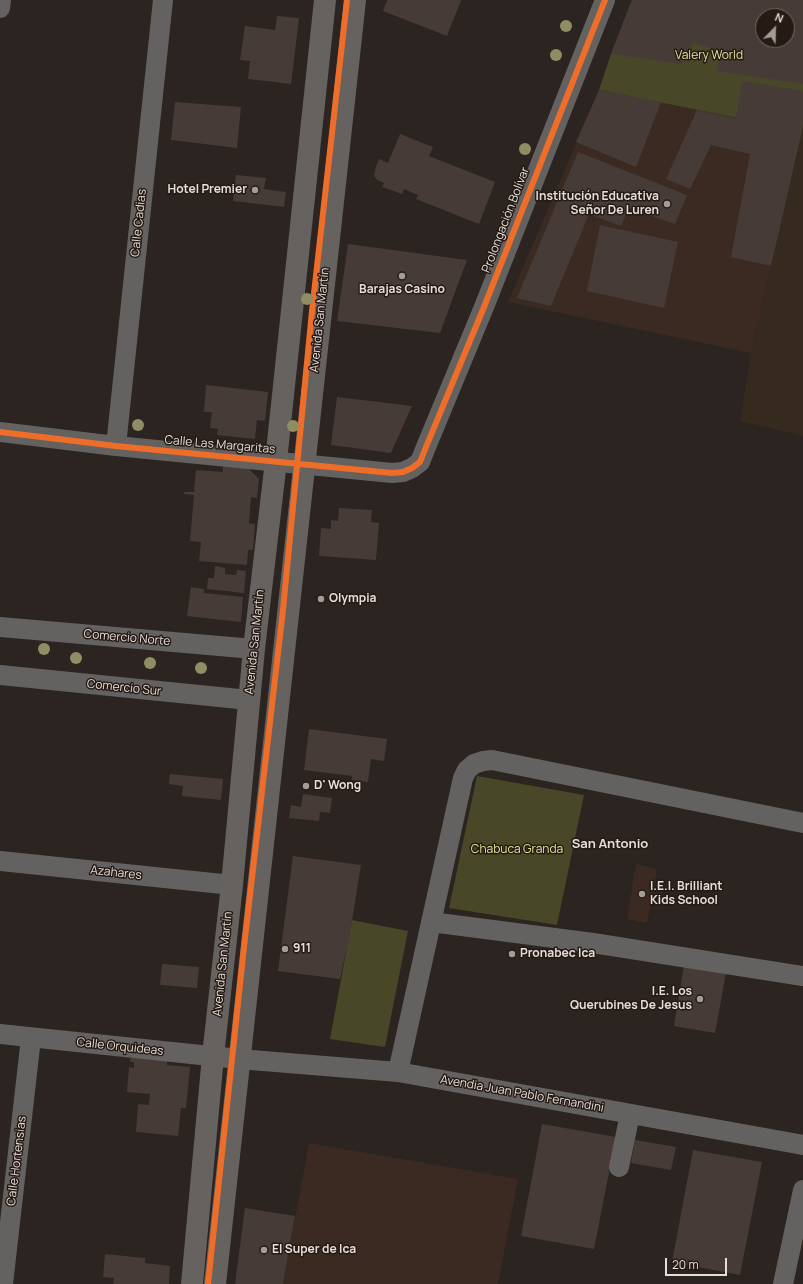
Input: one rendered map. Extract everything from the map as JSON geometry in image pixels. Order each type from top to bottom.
[{"type":"main road","name":"Avenida San Martín","points":[[192,1284],[213,1056],[232,885],[254,649],[326,0]]},
{"type":"main road","name":"Avenida San Martín","points":[[215,1284],[355,0]]},
{"type":"street","points":[[0,8],[1,0]]},
{"type":"street","name":"Calle Cadias","points":[[116,446],[163,0]]},
{"type":"street","name":"Prolongación Bolívar","points":[[426,447],[487,299],[605,0]]},
{"type":"street","name":"Calle Las Margaritas","points":[[0,432],[116,446],[392,473],[403,472],[420,462],[426,447]]},
{"type":"street","name":"Comercio Norte","points":[[0,627],[254,649]]},
{"type":"street","name":"Comercio Sur","points":[[0,675],[249,700]]},
{"type":"street","points":[[398,1072],[463,778],[467,770],[472,766],[483,761],[492,760],[803,823]]},
{"type":"street","name":"Azahares","points":[[0,861],[232,885]]},
{"type":"street","points":[[431,922],[593,943],[803,976]]},
{"type":"street","name":"Calle Orquideas","points":[[0,1034],[239,1059]]},
{"type":"street","name":"Calle Hortensias","points":[[3,1284],[31,1038]]},
{"type":"street","name":"Avendia Juan Pablo Fernandini","points":[[239,1059],[398,1072],[803,1145]]},
{"type":"street","points":[[619,1167],[630,1114]]},
{"type":"street","points":[[782,1284],[803,1190]]},
{"type":"shaded area","name":"Institución Educativa Señor De Luren","points":[[599,90],[802,131],[751,353],[508,302]]},
{"type":"shaded area","points":[[803,123],[803,436],[740,421],[751,353]]},
{"type":"shaded area","name":"I.E.I. Brilliant Kids School","points":[[636,864],[657,869],[647,923],[627,919]]},
{"type":"shaded area","points":[[309,1143],[518,1179],[498,1284],[283,1284]]},
{"type":"green space","name":"Valery World","points":[[632,0],[803,0],[802,131],[599,90]]},
{"type":"green space","name":"Chabuca Granda","points":[[477,776],[584,795],[557,925],[449,908]]},
{"type":"green space","points":[[352,920],[408,931],[385,1047],[330,1039]]},
{"type":"building","points":[[387,0],[461,0],[447,36],[383,11]]},
{"type":"building","points":[[632,0],[803,0],[803,84],[717,71],[721,51],[693,43],[681,64],[611,54]]},
{"type":"building","points":[[277,16],[299,18],[291,84],[248,79],[250,61],[240,60],[245,26],[275,30]]},
{"type":"building","points":[[742,81],[803,91],[802,131],[771,266],[731,257],[750,154],[711,145],[690,189],[666,179],[697,110],[736,118]]},
{"type":"building","points":[[599,90],[661,102],[636,167],[576,142]]},
{"type":"building","points":[[175,102],[241,107],[237,148],[171,140]]},
{"type":"building","points":[[400,134],[433,147],[429,156],[495,182],[479,224],[416,199],[418,195],[404,189],[402,194],[382,187],[384,183],[377,180],[374,176],[375,170],[379,159],[388,163]]},
{"type":"building","points":[[578,152],[687,195],[675,224],[629,208],[621,226],[589,214],[551,306],[517,298]]},
{"type":"building","name":"Hotel Premier","points":[[236,175],[266,178],[264,189],[286,192],[284,207],[233,201]]},
{"type":"building","points":[[600,225],[678,242],[664,308],[587,291]]},
{"type":"building","name":"Barajas Casino","points":[[348,244],[467,260],[440,333],[337,321]]},
{"type":"building","points":[[206,385],[268,392],[265,421],[257,420],[255,439],[217,435],[218,429],[210,428],[212,412],[204,412]]},
{"type":"building","points":[[337,397],[412,406],[391,453],[331,445]]},
{"type":"building","points":[[223,466],[248,468],[259,479],[257,498],[251,497],[249,523],[255,524],[253,550],[248,550],[247,565],[199,561],[201,542],[190,541],[194,495],[184,494],[184,492],[194,492],[196,470],[223,472]]},
{"type":"building","points":[[339,508],[372,510],[371,522],[379,523],[376,560],[319,556],[321,528],[331,529],[331,520],[338,521]]},
{"type":"building","points":[[215,566],[225,568],[225,574],[236,575],[237,570],[246,571],[244,593],[207,589],[208,578],[214,578]]},
{"type":"building","points":[[191,587],[204,589],[204,593],[243,597],[241,622],[187,616]]},
{"type":"building","points":[[309,729],[387,739],[384,761],[371,759],[368,782],[352,780],[352,776],[304,770]]},
{"type":"building","points":[[170,774],[223,779],[221,800],[182,796],[183,786],[169,784]]},
{"type":"building","points":[[303,794],[332,798],[330,813],[320,812],[319,821],[289,818],[291,805],[301,807]]},
{"type":"building","points":[[293,856],[361,865],[349,939],[340,979],[278,971]]},
{"type":"building","points":[[162,964],[199,967],[197,988],[160,985]]},
{"type":"building","name":"I.E. Los Querubines De Jesus","points":[[684,965],[726,973],[715,1033],[674,1026]]},
{"type":"building","points":[[131,1051],[167,1060],[167,1065],[190,1067],[186,1108],[181,1108],[178,1136],[136,1132],[138,1104],[149,1105],[150,1094],[127,1092],[129,1067],[134,1068],[134,1062],[130,1062]]},
{"type":"building","points":[[542,1124],[616,1137],[594,1249],[521,1236]]},
{"type":"building","points":[[635,1140],[676,1147],[671,1170],[631,1163]]},
{"type":"building","points":[[693,1150],[762,1162],[740,1275],[672,1262]]},
{"type":"building","name":"El Super de Ica","points":[[245,1208],[295,1216],[283,1284],[235,1284]]},
{"type":"building","points":[[105,1254],[145,1258],[145,1263],[170,1266],[169,1284],[113,1284],[114,1278],[103,1277]]},
{"type":"cycle path","points":[[208,1284],[244,947],[283,610],[312,311],[347,0]]},
{"type":"cycle path","points":[[0,432],[116,446],[392,473],[403,472],[412,468],[420,462],[484,307],[605,0]]},
{"type":"place","name":"Hotel Premier","points":[[255,190]]},
{"type":"place","name":"Institución Educativa Señor De Luren","points":[[667,204]]},
{"type":"place","name":"Barajas Casino","points":[[402,276]]},
{"type":"place","name":"Olympia","points":[[321,599]]},
{"type":"place","name":"D' Wong","points":[[306,786]]},
{"type":"place","name":"I.E.I. Brilliant Kids School","points":[[642,894]]},
{"type":"place","name":"911","points":[[285,949]]},
{"type":"place","name":"Pronabec Ica","points":[[512,954]]},
{"type":"place","name":"I.E. Los Querubines De Jesus","points":[[700,999]]},
{"type":"place","name":"El Super de Ica","points":[[264,1250]]},
{"type":"district","name":"San Antonio","points":[[610,844]]}]
